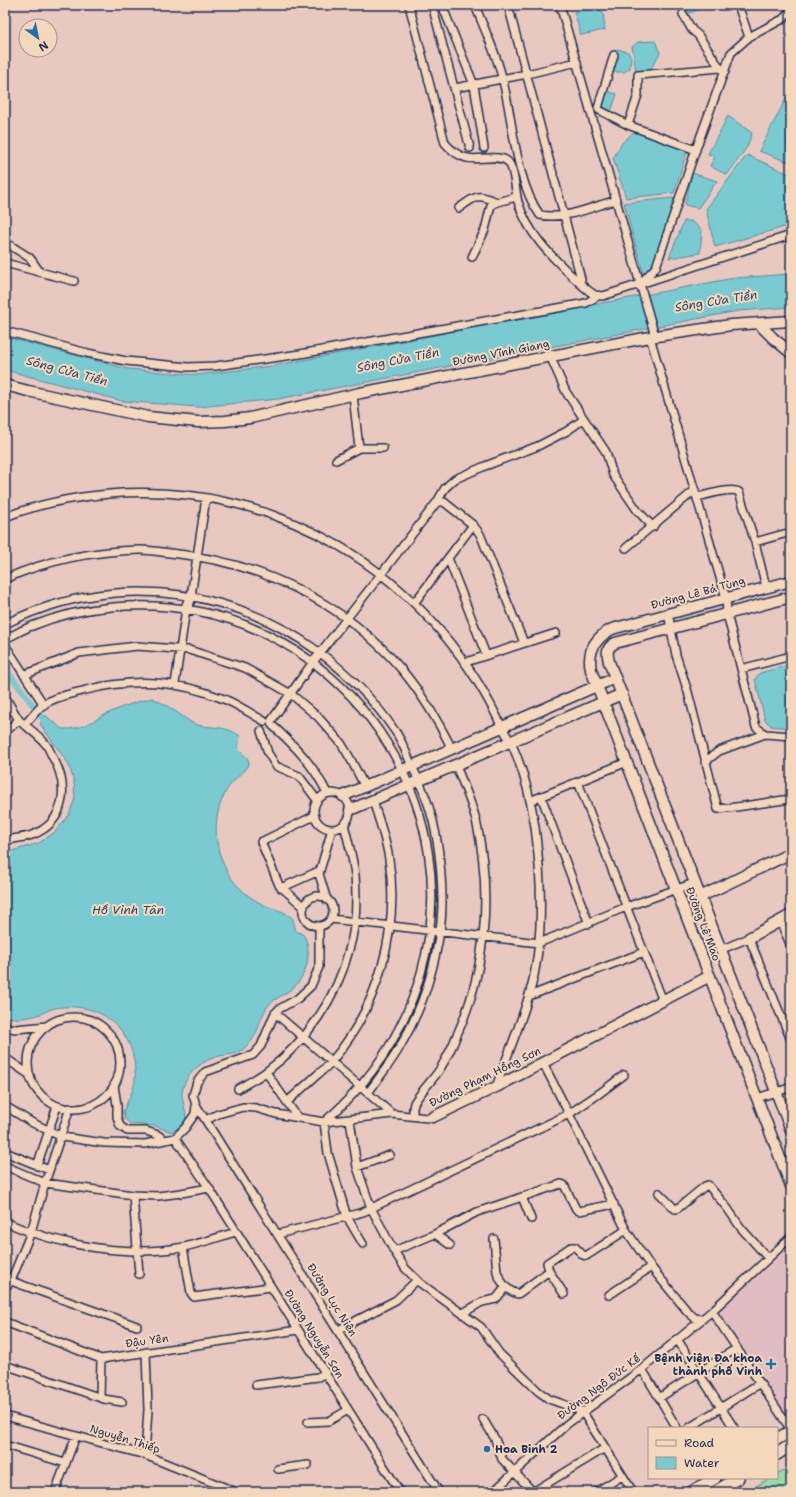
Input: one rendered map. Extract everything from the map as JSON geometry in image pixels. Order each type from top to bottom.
[{"type":"main road","points":[[778,1438],[791,1430]]},
{"type":"main road","points":[[778,1453],[791,1445]]},
{"type":"main road","points":[[692,1492],[711,1479]]},
{"type":"main road","points":[[715,1492],[736,1479]]},
{"type":"street","points":[[409,5],[445,143],[453,152],[468,159],[502,158],[509,163],[513,174],[516,197],[524,220],[544,249],[592,293],[598,296]]},
{"type":"street","points":[[432,5],[470,148]]},
{"type":"street","points":[[442,5],[474,85],[484,148]]},
{"type":"street","points":[[475,5],[498,60],[522,175],[533,205],[540,215],[550,217],[564,215],[616,200]]},
{"type":"street","points":[[508,5],[581,278]]},
{"type":"street","points":[[560,5],[641,287],[652,334],[726,598],[726,614],[756,727],[765,734]]},
{"type":"street","points":[[738,5],[749,37]]},
{"type":"street","points":[[641,287],[656,267],[722,70],[731,54],[749,37],[783,19],[791,10]]},
{"type":"street","points":[[683,14],[692,30],[698,34],[722,70]]},
{"type":"street","points":[[614,54],[598,109],[628,125],[696,150]]},
{"type":"street","points":[[455,88],[527,74],[577,62]]},
{"type":"street","points":[[628,125],[638,94],[638,75],[722,70]]},
{"type":"street","points":[[459,208],[480,196],[497,202]]},
{"type":"street","points":[[472,257],[485,230],[490,206],[497,202],[516,197]]},
{"type":"street","points":[[5,331],[87,353],[126,361],[188,367],[216,366],[300,354],[586,303],[598,296],[641,287],[791,235]]},
{"type":"street","points":[[5,242],[30,258],[40,272]]},
{"type":"street","points":[[5,263],[74,281]]},
{"type":"street","name":"Đường Vĩnh Giang","points":[[5,385],[148,417],[198,422],[225,422],[652,334],[731,325],[791,321]]},
{"type":"street","points":[[758,323],[791,353]]},
{"type":"street","points":[[550,356],[563,385],[606,452],[612,475],[632,504],[653,527]]},
{"type":"street","points":[[353,395],[359,448]]},
{"type":"street","points":[[327,793],[308,761],[271,723],[272,720],[314,662],[437,502],[445,488],[455,479],[538,446],[567,431],[584,419]]},
{"type":"street","points":[[336,460],[359,448],[382,448]]},
{"type":"street","points":[[626,548],[696,494],[729,490],[739,491],[755,542],[766,587]]},
{"type":"street","points":[[5,517],[49,503],[88,496],[128,493],[167,493],[206,498],[244,506],[281,518],[317,533],[351,552],[382,574],[415,602],[466,662],[486,695],[520,764],[535,826],[541,904],[539,943],[529,996],[496,1087]]},
{"type":"street","points":[[175,684],[186,609],[191,596],[206,498]]},
{"type":"street","points":[[437,502],[444,502],[473,525],[482,538],[524,643]]},
{"type":"street","points":[[415,602],[473,525]]},
{"type":"street","points":[[755,542],[791,532]]},
{"type":"street","points":[[5,579],[25,570],[84,554],[141,550],[197,555],[262,574],[302,591],[347,620],[366,635],[401,669],[430,708],[452,749]]},
{"type":"street","points":[[448,558],[486,655]]},
{"type":"street","name":"Đường Lê Bá Tùng","points":[[591,670],[590,658],[594,644],[601,636],[612,629],[791,581]]},
{"type":"street","points":[[5,624],[35,611],[75,599],[123,592],[146,592],[191,596],[226,604],[259,616],[291,633],[321,653],[363,690],[396,732],[408,768],[409,786],[422,823],[429,858],[431,894],[429,930],[421,972],[407,1013],[386,1052],[361,1087],[324,1122],[328,1153],[347,1217],[363,1244]]},
{"type":"street","points":[[671,628],[791,597]]},
{"type":"street","points":[[75,599],[78,612]]},
{"type":"street","points":[[5,639],[31,626],[66,614],[103,608],[140,605],[186,609],[214,615],[249,626],[282,642],[314,662],[356,701],[375,724],[391,748],[419,781],[430,808],[436,835],[441,877],[441,913],[440,931],[431,970],[421,1002],[401,1045],[368,1093]]},
{"type":"street","points":[[668,613],[676,655],[688,692],[718,809],[742,807],[791,799]]},
{"type":"street","name":"Đường Lê Mao","points":[[671,628],[615,643],[608,649],[607,655],[694,883],[791,1130]]},
{"type":"street","points":[[466,662],[556,633]]},
{"type":"street","points":[[5,645],[43,706]]},
{"type":"street","points":[[24,675],[79,653],[137,646],[189,650],[245,668],[291,694],[318,717],[334,734],[350,758],[365,787]]},
{"type":"street","points":[[741,668],[791,656]]},
{"type":"street","name":"Đường Lê Mao","points":[[591,670],[791,1186]]},
{"type":"street","points":[[343,796],[615,678]]},
{"type":"street","points":[[5,732],[21,722],[30,719],[43,706],[59,697],[101,687],[136,682],[175,684],[194,689],[225,699],[264,721]]},
{"type":"street","points":[[350,810],[622,694]]},
{"type":"street","points":[[5,697],[21,722],[45,743],[57,763],[63,783],[64,796],[59,812],[48,826],[32,835],[5,841]]},
{"type":"street","points":[[262,731],[268,753],[276,766],[299,776],[317,800]]},
{"type":"street","points":[[705,762],[719,752],[765,734],[791,736]]},
{"type":"street","points":[[530,801],[627,762]]},
{"type":"street","points":[[413,1116],[414,1103],[440,1069],[457,1037],[477,973],[483,936],[485,903],[480,846],[475,818],[456,766]]},
{"type":"street","points":[[578,782],[663,1001]]},
{"type":"street","points":[[332,792],[343,796],[349,805],[350,810],[349,816],[344,824],[338,828],[332,829],[321,826],[314,816],[314,805],[317,800],[327,793],[332,792]]},
{"type":"street","points":[[541,796],[589,924]]},
{"type":"street","points":[[287,1102],[332,1062],[357,1026],[375,990],[384,957],[390,925],[392,891],[389,860],[383,832],[373,801]]},
{"type":"street","points":[[304,907],[281,888],[261,842],[314,816]]},
{"type":"street","points":[[238,1089],[266,1072],[287,1054],[303,1037],[317,1019],[341,974],[350,950],[354,921],[355,895],[354,874],[344,824]]},
{"type":"street","points":[[327,900],[321,897],[314,898],[308,901],[304,907],[304,914],[312,925],[319,926],[326,924],[331,919],[333,909],[327,900],[319,871],[332,829]]},
{"type":"street","points":[[700,897],[791,853]]},
{"type":"street","points":[[281,888],[319,871]]},
{"type":"street","points":[[331,919],[539,943],[589,924],[626,907],[694,883]]},
{"type":"street","points":[[720,950],[749,938],[791,915]]},
{"type":"street","points":[[780,921],[791,946]]},
{"type":"street","points":[[5,1106],[31,1122],[62,1136],[104,1143],[144,1144],[175,1138],[185,1128],[195,1114],[196,1105],[194,1095],[197,1082],[205,1072],[253,1055],[261,1046],[279,1009],[297,999],[311,986],[319,967],[319,926]]},
{"type":"street","points":[[749,938],[791,1040]]},
{"type":"street","points":[[529,996],[644,952]]},
{"type":"street","name":"Đường Phạm Hồng Sơn","points":[[206,1120],[218,1114],[243,1107],[256,1108],[298,1118],[324,1122],[392,1114],[427,1118],[433,1117],[496,1087],[710,976]]},
{"type":"street","points":[[276,1013],[392,1114]]},
{"type":"street","points":[[78,1017],[90,1020],[102,1026],[114,1041],[119,1053],[119,1073],[114,1085],[106,1095],[96,1103],[83,1108],[58,1106],[41,1095],[34,1085],[30,1075],[28,1059],[31,1047],[38,1035],[47,1026],[58,1020],[78,1017]]},
{"type":"street","points":[[5,1027],[16,1029],[47,1026]]},
{"type":"street","points":[[5,1058],[30,1075]]},
{"type":"street","points":[[543,1063],[570,1114],[626,1230],[651,1267],[688,1312],[695,1318],[702,1319]]},
{"type":"street","points":[[266,1072],[298,1118]]},
{"type":"street","points":[[278,1234],[347,1217],[371,1208],[570,1114],[624,1075]]},
{"type":"street","points":[[114,1085],[117,1117],[120,1126],[127,1131],[146,1132],[158,1135],[165,1140]]},
{"type":"street","points":[[756,1098],[786,1089],[791,1086]]},
{"type":"street","name":"Đường Lục Niên","points":[[196,1105],[439,1492]]},
{"type":"street","points":[[37,1166],[58,1106]]},
{"type":"street","points":[[5,1288],[8,1278],[31,1232],[49,1170],[62,1136],[70,1108]]},
{"type":"street","points":[[350,1120],[357,1167],[371,1208],[405,1268],[418,1280],[482,1327],[499,1352],[538,1391],[549,1399],[582,1411],[633,1492]]},
{"type":"street","name":"Đường Nguyễn Sơn","points":[[175,1138],[209,1188],[400,1492]]},
{"type":"street","points":[[5,1152],[49,1170]]},
{"type":"street","points":[[357,1167],[390,1155]]},
{"type":"street","points":[[5,1166],[45,1183],[133,1195],[165,1195],[209,1188]]},
{"type":"street","points":[[394,1251],[435,1234],[477,1212],[562,1184],[579,1211],[614,1204]]},
{"type":"street","points":[[659,1192],[675,1209],[677,1209],[708,1185],[728,1209],[741,1228],[768,1258]]},
{"type":"street","points":[[133,1195],[139,1274]]},
{"type":"street","points":[[522,1197],[531,1219]]},
{"type":"street","points":[[5,1222],[50,1238],[89,1246],[137,1250],[156,1250],[183,1247],[236,1232]]},
{"type":"street","points":[[564,1294],[549,1271],[547,1263],[571,1247],[575,1247],[586,1256],[626,1230]]},
{"type":"street","points":[[435,1234],[450,1245]]},
{"type":"street","name":"Đường Ngô Đức Kế","points":[[493,1492],[514,1471],[582,1411],[642,1369],[712,1311],[791,1237]]},
{"type":"street","points":[[494,1239],[497,1272],[505,1288],[518,1294],[549,1271]]},
{"type":"street","points":[[183,1247],[191,1293],[194,1297],[271,1287]]},
{"type":"street","points":[[609,1295],[651,1267]]},
{"type":"street","points":[[8,1278],[137,1326]]},
{"type":"street","points":[[338,1330],[396,1300],[418,1280]]},
{"type":"street","points":[[463,1313],[482,1302],[496,1299],[505,1288]]},
{"type":"street","points":[[712,1311],[791,1430]]},
{"type":"street","name":"Đậu Yên","points":[[5,1322],[101,1359],[298,1330]]},
{"type":"street","points":[[678,1339],[733,1427]]},
{"type":"street","points":[[659,1398],[737,1348]]},
{"type":"street","points":[[145,1455],[148,1410],[146,1352]]},
{"type":"street","points":[[100,1397],[101,1359]]},
{"type":"street","points":[[5,1365],[100,1397],[122,1402]]},
{"type":"street","points":[[642,1369],[676,1427]]},
{"type":"street","points":[[256,1385],[318,1377],[325,1372]]},
{"type":"street","points":[[691,1427],[760,1383]]},
{"type":"street","points":[[308,1422],[329,1421],[348,1410]]},
{"type":"street","name":"Nguyễn Thiếp","points":[[5,1416],[145,1455],[236,1492]]},
{"type":"street","points":[[483,1419],[495,1439],[502,1459],[533,1492],[605,1448]]},
{"type":"street","points":[[55,1492],[76,1436]]},
{"type":"street","points":[[5,1445],[65,1463]]},
{"type":"street","points":[[278,1469],[308,1465]]},
{"type":"street","points":[[596,1492],[622,1476]]},
{"type":"shaded area","name":"Bệnh viện Đa khoa thành phố Vinh","points":[[791,1246],[791,1411],[784,1416],[721,1317],[722,1309]]},
{"type":"green space","points":[[791,1466],[791,1492],[746,1492],[768,1479],[778,1479],[778,1473]]},
{"type":"water","points":[[684,5],[698,5],[700,9],[684,15]]},
{"type":"water","points":[[595,9],[603,12],[605,30],[581,35],[574,12]]},
{"type":"water","points":[[655,41],[660,53],[650,70],[636,71],[632,47],[638,42]]},
{"type":"water","points":[[617,49],[628,52],[631,57],[630,68],[624,72],[609,72]]},
{"type":"water","points":[[791,89],[791,163],[759,151]]},
{"type":"water","points":[[605,91],[617,94],[611,112],[605,111],[601,107]]},
{"type":"water","points":[[728,116],[752,133],[747,147],[727,175],[710,166],[715,156],[708,154]]},
{"type":"water","points":[[636,130],[687,151],[674,193],[626,198],[613,158],[622,143]]},
{"type":"water","points":[[747,155],[791,175],[791,225],[715,247],[706,209]]},
{"type":"water","points":[[692,173],[717,181],[698,208],[685,205]]},
{"type":"water","points":[[673,198],[674,204],[654,266],[644,276],[624,203]]},
{"type":"water","points":[[684,221],[691,221],[702,230],[700,253],[669,258]]},
{"type":"water","name":"Sông Cửa Tiền","points":[[791,274],[791,307],[738,311],[278,399],[198,407],[122,401],[5,370],[5,337],[128,369],[197,375],[272,366],[734,278]]},
{"type":"water","points":[[791,664],[791,728],[771,726],[765,720],[755,679],[760,673]]},
{"type":"water","name":"Hồ Vinh Tân","points":[[152,698],[192,723],[227,729],[240,736],[238,749],[248,759],[249,764],[229,786],[219,807],[216,834],[222,860],[235,883],[252,899],[270,908],[283,912],[293,919],[297,932],[301,933],[305,937],[308,950],[307,964],[300,980],[292,989],[274,1000],[268,1006],[256,1034],[248,1045],[239,1052],[208,1060],[193,1071],[189,1076],[183,1087],[182,1093],[186,1122],[172,1132],[155,1126],[131,1124],[125,1119],[123,1112],[132,1092],[135,1080],[134,1063],[131,1047],[124,1034],[114,1023],[102,1015],[88,1009],[72,1007],[55,1008],[41,1014],[27,1017],[14,1018],[5,1016],[5,853],[39,843],[55,832],[69,815],[75,798],[74,781],[68,763],[40,724],[45,715],[62,729],[76,728],[136,702]]},
{"type":"waterway","points":[[5,668],[43,719]]},
{"type":"place","name":"Bệnh viện Đa khoa thành phố Vinh","points":[[771,1364]]},
{"type":"place","name":"Hoa Binh 2","points":[[487,1449]]}]
